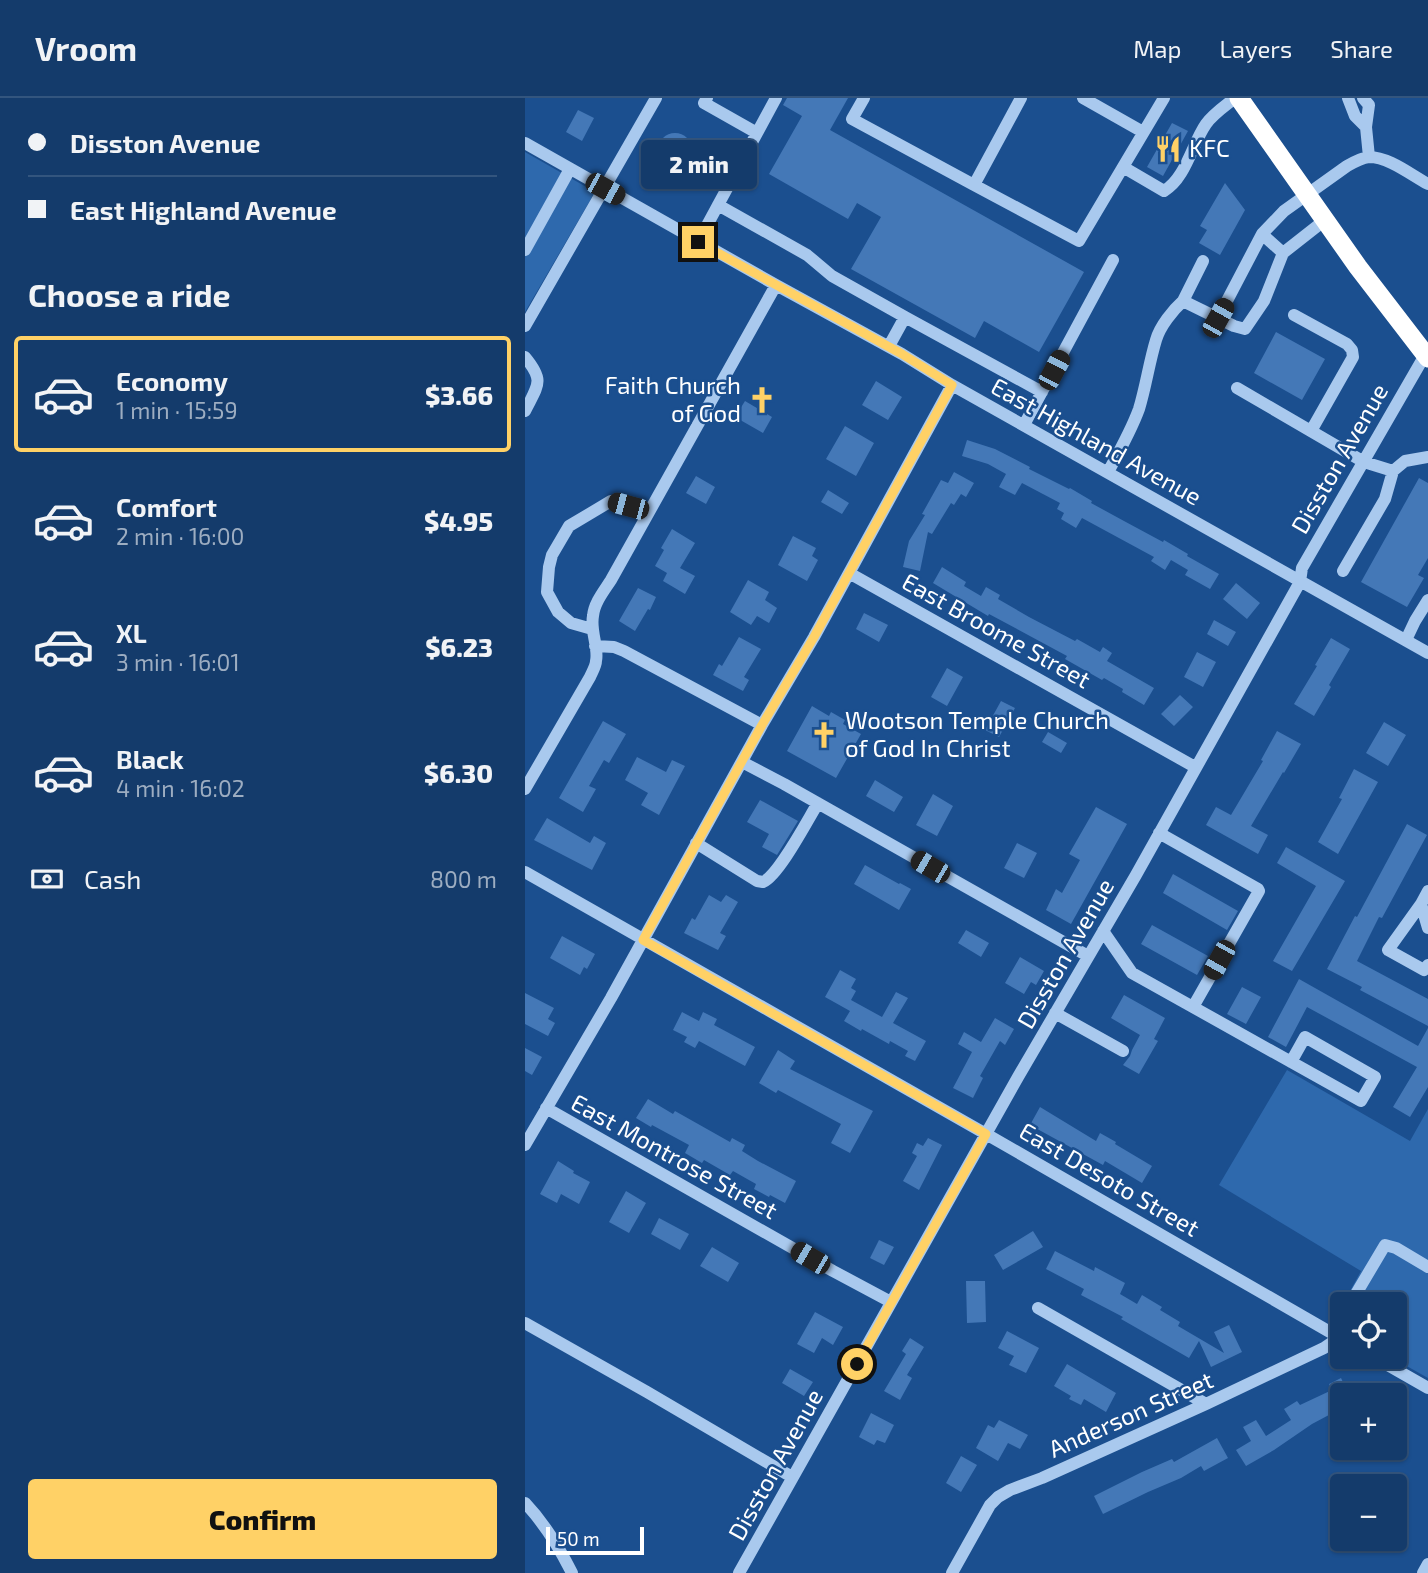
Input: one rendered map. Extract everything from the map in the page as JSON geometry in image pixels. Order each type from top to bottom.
[{"type":"highway","points":[[1237,98],[1366,278],[1427,357]]},
{"type":"street","points":[[525,326],[656,98]]},
{"type":"street","points":[[707,98],[704,103],[757,133]]},
{"type":"street","points":[[698,242],[776,98]]},
{"type":"street","points":[[864,98],[852,119],[1079,241],[1164,98]]},
{"type":"street","points":[[974,185],[1021,98]]},
{"type":"street","points":[[1083,98],[1143,132]]},
{"type":"street","points":[[1123,167],[1164,191],[1169,188],[1184,167],[1206,124],[1237,98]]},
{"type":"street","points":[[1348,98],[1356,116],[1366,127]]},
{"type":"street","points":[[1363,98],[1369,105],[1366,127],[1369,157]]},
{"type":"street","name":"East Highland Avenue","points":[[525,144],[889,346],[952,385],[1428,653]]},
{"type":"street","points":[[1218,318],[1262,234],[1284,211],[1347,166],[1369,157],[1395,165],[1428,184]]},
{"type":"street","points":[[525,250],[570,169]]},
{"type":"street","points":[[718,205],[807,255],[832,276],[1042,392]]},
{"type":"street","points":[[1183,300],[1245,329],[1264,301],[1283,253],[1325,220]]},
{"type":"street","points":[[1262,234],[1283,253]]},
{"type":"street","points":[[1024,425],[1113,260]]},
{"type":"street","points":[[1108,472],[1138,410],[1157,338],[1183,300],[1203,261]]},
{"type":"street","points":[[525,789],[596,662],[592,629],[595,607],[776,285]]},
{"type":"street","points":[[1294,314],[1352,349],[1353,357],[1311,431]]},
{"type":"street","points":[[889,346],[905,317]]},
{"type":"street","points":[[525,357],[536,371],[538,384],[525,411]]},
{"type":"street","name":"Disston Avenue","points":[[739,1573],[1300,582],[1302,568],[1427,357]]},
{"type":"street","points":[[525,1145],[643,940],[952,385]]},
{"type":"street","points":[[1237,388],[1364,461],[1393,471]]},
{"type":"street","points":[[1343,571],[1385,499],[1393,471],[1405,461],[1428,457]]},
{"type":"street","points":[[592,629],[571,623],[558,612],[547,592],[552,555],[569,526],[611,501],[647,515]]},
{"type":"street","name":"East Broome Street","points":[[849,573],[1195,767]]},
{"type":"street","points":[[1406,640],[1428,600]]},
{"type":"street","points":[[595,646],[624,651],[762,725]]},
{"type":"street","points":[[742,762],[1088,956]]},
{"type":"street","points":[[697,843],[757,881],[764,882],[770,879],[780,866],[818,803]]},
{"type":"street","points":[[1159,833],[1259,891],[1193,1007]]},
{"type":"street","name":"East Desoto Street","points":[[525,872],[1330,1332]]},
{"type":"street","points":[[1428,891],[1388,950],[1424,970],[1428,965]]},
{"type":"street","points":[[1421,904],[1428,928]]},
{"type":"street","points":[[1103,931],[1132,973],[1291,1062],[1361,1101],[1375,1077],[1305,1037],[1291,1062]]},
{"type":"street","points":[[1055,1013],[1123,1051]]},
{"type":"street","name":"East Montrose Street","points":[[546,1108],[891,1303]]},
{"type":"street","points":[[1357,1292],[1385,1245],[1396,1248],[1428,1267]]},
{"type":"street","points":[[1038,1308],[1206,1404]]},
{"type":"street","points":[[525,1323],[792,1476]]},
{"type":"street","name":"Anderson Street","points":[[952,1573],[990,1505],[998,1497],[1206,1404],[1330,1344]]},
{"type":"street","points":[[1395,1369],[1428,1388]]},
{"type":"street","points":[[525,1503],[553,1537],[572,1573]]},
{"type":"street","points":[[1423,1573],[1428,1564]]},
{"type":"shaded area","points":[[525,152],[595,192],[525,312]]},
{"type":"shaded area","points":[[1287,1070],[1410,1141],[1428,1109],[1428,1378],[1407,1366],[1407,1292],[1350,1292],[1361,1271],[1219,1185]]},
{"type":"building","points":[[787,98],[848,98],[830,130],[1084,272],[1039,352],[984,321],[975,338],[851,269],[881,217],[857,203],[848,219],[769,174],[802,116],[783,105]]},
{"type":"building","points":[[578,110],[594,118],[582,141],[566,132]]},
{"type":"building","name":"KFC","points":[[1172,123],[1188,131],[1163,176],[1147,167]]},
{"type":"building","points":[[675,133],[687,138],[692,150],[687,162],[675,167],[663,162],[658,150],[663,138]]},
{"type":"building","points":[[1225,183],[1245,210],[1220,255],[1199,243],[1207,230],[1200,226]]},
{"type":"building","points":[[1276,332],[1325,359],[1302,400],[1254,373]]},
{"type":"building","points":[[876,381],[902,397],[888,420],[862,405]]},
{"type":"building","points":[[745,401],[772,417],[763,433],[735,417]]},
{"type":"building","points":[[845,426],[874,443],[856,476],[826,459]]},
{"type":"building","points":[[967,440],[995,449],[1070,488],[1092,501],[1091,503],[1163,542],[1164,540],[1219,574],[1210,589],[1185,575],[1188,570],[1171,560],[1165,570],[1151,561],[1154,557],[1082,518],[1076,528],[1061,519],[1064,513],[1057,509],[1060,503],[1022,483],[1015,495],[999,487],[1006,474],[988,464],[962,456]]},
{"type":"building","points":[[954,472],[974,483],[966,497],[961,494],[954,505],[951,503],[932,534],[928,532],[920,571],[903,567],[909,541],[925,515],[922,514],[941,480],[948,483]]},
{"type":"building","points":[[696,476],[715,487],[706,504],[686,493]]},
{"type":"building","points":[[1419,478],[1428,483],[1428,558],[1418,575],[1424,578],[1407,607],[1361,582]]},
{"type":"building","points":[[828,490],[849,503],[842,514],[821,502]]},
{"type":"building","points":[[672,529],[695,543],[680,568],[695,576],[685,594],[663,581],[667,573],[655,566]]},
{"type":"building","points":[[793,536],[816,548],[812,556],[818,560],[807,581],[778,565]]},
{"type":"building","points":[[942,567],[966,582],[964,586],[981,596],[986,587],[1000,595],[998,599],[1029,617],[1100,652],[1103,647],[1112,653],[1107,661],[1154,688],[1144,705],[1122,692],[1123,689],[1065,659],[1067,656],[989,614],[988,616],[933,583]]},
{"type":"building","points":[[748,580],[769,592],[765,600],[777,608],[769,623],[757,616],[751,625],[730,612]]},
{"type":"building","points":[[1236,583],[1260,603],[1247,619],[1223,599]]},
{"type":"building","points":[[638,588],[656,597],[635,631],[619,621]]},
{"type":"building","points":[[864,613],[888,625],[879,642],[856,629]]},
{"type":"building","points":[[1214,620],[1236,632],[1228,646],[1207,634]]},
{"type":"building","points":[[739,637],[761,649],[744,677],[749,680],[743,691],[713,675],[719,664],[722,666]]},
{"type":"building","points":[[1331,638],[1350,649],[1314,716],[1294,704]]},
{"type":"building","points":[[1197,652],[1216,662],[1203,687],[1184,677]]},
{"type":"building","points":[[947,668],[963,677],[947,706],[931,697]]},
{"type":"building","points":[[1180,695],[1193,707],[1174,726],[1161,714]]},
{"type":"building","points":[[1001,701],[1015,708],[999,737],[985,730]]},
{"type":"building","points":[[812,706],[829,716],[831,712],[845,720],[843,724],[861,734],[836,778],[787,751]]},
{"type":"building","points":[[603,721],[626,734],[609,763],[604,760],[589,786],[596,789],[583,812],[559,798]]},
{"type":"building","points":[[1384,722],[1406,735],[1388,766],[1366,753]]},
{"type":"building","points":[[1277,731],[1301,744],[1251,826],[1268,835],[1258,854],[1206,825],[1216,807],[1231,815],[1263,761],[1261,760]]},
{"type":"building","points":[[1048,732],[1067,743],[1061,753],[1042,742]]},
{"type":"building","points":[[637,757],[666,772],[672,760],[685,766],[659,815],[641,805],[648,793],[625,780]]},
{"type":"building","points":[[1354,769],[1378,782],[1338,854],[1318,842],[1342,799],[1339,798]]},
{"type":"building","points":[[875,780],[903,797],[894,812],[866,796]]},
{"type":"building","points":[[933,794],[953,806],[937,836],[916,825]]},
{"type":"building","points":[[760,800],[798,821],[777,855],[762,847],[769,834],[747,822]]},
{"type":"building","points":[[1096,807],[1127,824],[1071,924],[1046,910],[1056,889],[1062,893],[1080,860],[1069,854]]},
{"type":"building","points":[[547,818],[590,843],[594,836],[606,843],[592,870],[534,840]]},
{"type":"building","points":[[1407,824],[1427,835],[1382,918],[1379,917],[1357,961],[1428,999],[1428,1026],[1327,969]]},
{"type":"building","points":[[1017,843],[1037,853],[1024,878],[1004,868]]},
{"type":"building","points":[[1286,847],[1345,881],[1292,971],[1273,961],[1316,886],[1277,863]]},
{"type":"building","points":[[865,865],[911,889],[899,910],[854,884]]},
{"type":"building","points":[[1173,874],[1238,911],[1227,930],[1163,893]]},
{"type":"building","points":[[709,895],[721,902],[726,895],[738,902],[720,933],[726,936],[718,950],[684,933]]},
{"type":"building","points":[[1152,925],[1208,956],[1197,975],[1141,944]]},
{"type":"building","points":[[966,930],[989,943],[981,957],[958,943]]},
{"type":"building","points":[[562,936],[595,954],[587,969],[584,967],[580,975],[550,958]]},
{"type":"building","points":[[1020,957],[1044,971],[1036,985],[1031,982],[1024,994],[1005,983]]},
{"type":"building","points":[[840,970],[856,979],[851,988],[856,991],[851,1000],[882,1017],[896,992],[908,998],[893,1023],[926,1041],[915,1061],[905,1056],[908,1051],[844,1021],[850,1011],[825,997]]},
{"type":"building","points":[[1299,979],[1418,1046],[1428,1028],[1428,1087],[1410,1117],[1393,1107],[1417,1067],[1307,1007],[1286,1047],[1268,1037]]},
{"type":"building","points":[[1242,987],[1261,997],[1246,1024],[1227,1014]]},
{"type":"building","points":[[525,993],[554,1008],[548,1019],[555,1023],[548,1036],[525,1024]]},
{"type":"building","points":[[1124,995],[1165,1018],[1154,1039],[1158,1041],[1139,1074],[1123,1065],[1140,1035],[1111,1018]]},
{"type":"building","points":[[682,1012],[699,1021],[703,1012],[717,1019],[714,1025],[755,1047],[745,1066],[699,1041],[695,1048],[684,1042],[687,1037],[673,1030]]},
{"type":"building","points":[[995,1018],[1014,1029],[1005,1045],[1000,1041],[980,1076],[983,1078],[973,1098],[953,1088],[972,1052],[958,1044],[964,1032],[981,1042]]},
{"type":"building","points":[[525,1048],[542,1057],[532,1075],[525,1071]]},
{"type":"building","points":[[778,1050],[795,1061],[790,1069],[873,1111],[850,1153],[831,1143],[841,1124],[778,1090],[776,1093],[759,1083]]},
{"type":"building","points":[[648,1099],[730,1142],[732,1138],[745,1145],[742,1151],[796,1181],[785,1203],[754,1189],[756,1184],[733,1171],[730,1175],[704,1160],[702,1163],[685,1153],[689,1145],[636,1118]]},
{"type":"building","points":[[1040,1107],[1096,1141],[1100,1133],[1152,1166],[1142,1183],[1105,1161],[1103,1165],[1030,1125]]},
{"type":"building","points":[[928,1138],[942,1145],[919,1190],[903,1181],[917,1156],[912,1153],[917,1143],[923,1146]]},
{"type":"building","points":[[558,1161],[590,1182],[579,1204],[561,1194],[557,1203],[540,1194]]},
{"type":"building","points":[[626,1191],[646,1203],[629,1233],[609,1222]]},
{"type":"building","points":[[659,1218],[689,1234],[680,1250],[651,1234]]},
{"type":"building","points":[[1033,1231],[1043,1247],[1003,1270],[994,1255]]},
{"type":"building","points":[[879,1240],[894,1247],[884,1265],[870,1258]]},
{"type":"building","points":[[712,1247],[739,1263],[728,1282],[700,1266]]},
{"type":"building","points":[[1055,1251],[1125,1283],[1120,1294],[1137,1304],[1142,1295],[1180,1322],[1178,1326],[1224,1353],[1214,1332],[1229,1325],[1242,1352],[1211,1367],[1199,1341],[1189,1358],[1121,1319],[1123,1317],[1081,1295],[1084,1289],[1046,1269]]},
{"type":"building","points":[[966,1281],[985,1281],[986,1322],[967,1323]]},
{"type":"building","points":[[815,1312],[843,1327],[833,1345],[822,1338],[814,1353],[797,1344]]},
{"type":"building","points":[[1007,1331],[1039,1348],[1026,1373],[1009,1365],[1014,1356],[998,1348]]},
{"type":"building","points":[[910,1338],[924,1347],[907,1375],[912,1378],[900,1400],[884,1391],[906,1354],[902,1351]]},
{"type":"building","points":[[1067,1364],[1116,1393],[1106,1412],[1084,1399],[1081,1405],[1069,1399],[1071,1396],[1054,1386]]},
{"type":"building","points":[[790,1369],[813,1382],[804,1396],[782,1383]]},
{"type":"building","points":[[1341,1378],[1343,1383],[1331,1383]]},
{"type":"building","points":[[1330,1391],[1330,1414],[1246,1466],[1236,1450],[1251,1441],[1243,1427],[1256,1420],[1266,1436],[1291,1420],[1284,1409],[1297,1401],[1300,1405]]},
{"type":"building","points":[[871,1413],[894,1425],[885,1443],[877,1440],[874,1445],[859,1437]]},
{"type":"building","points":[[999,1420],[1028,1435],[1020,1449],[1008,1443],[998,1461],[976,1448],[988,1425],[994,1428]]},
{"type":"building","points":[[1217,1438],[1228,1458],[1204,1471],[1201,1466],[1103,1514],[1094,1496],[1172,1459],[1174,1462]]},
{"type":"building","points":[[961,1456],[977,1465],[961,1492],[946,1483]]},
{"type":"place","name":"KFC","points":[[1168,149]]},
{"type":"place","name":"Faith Church of God","points":[[762,400]]},
{"type":"place","name":"Wootson Temple Church of God In Christ","points":[[824,735]]},
{"type":"route","points":[[698,242],[902,354],[952,385],[643,940],[986,1134],[857,1364]]}]
